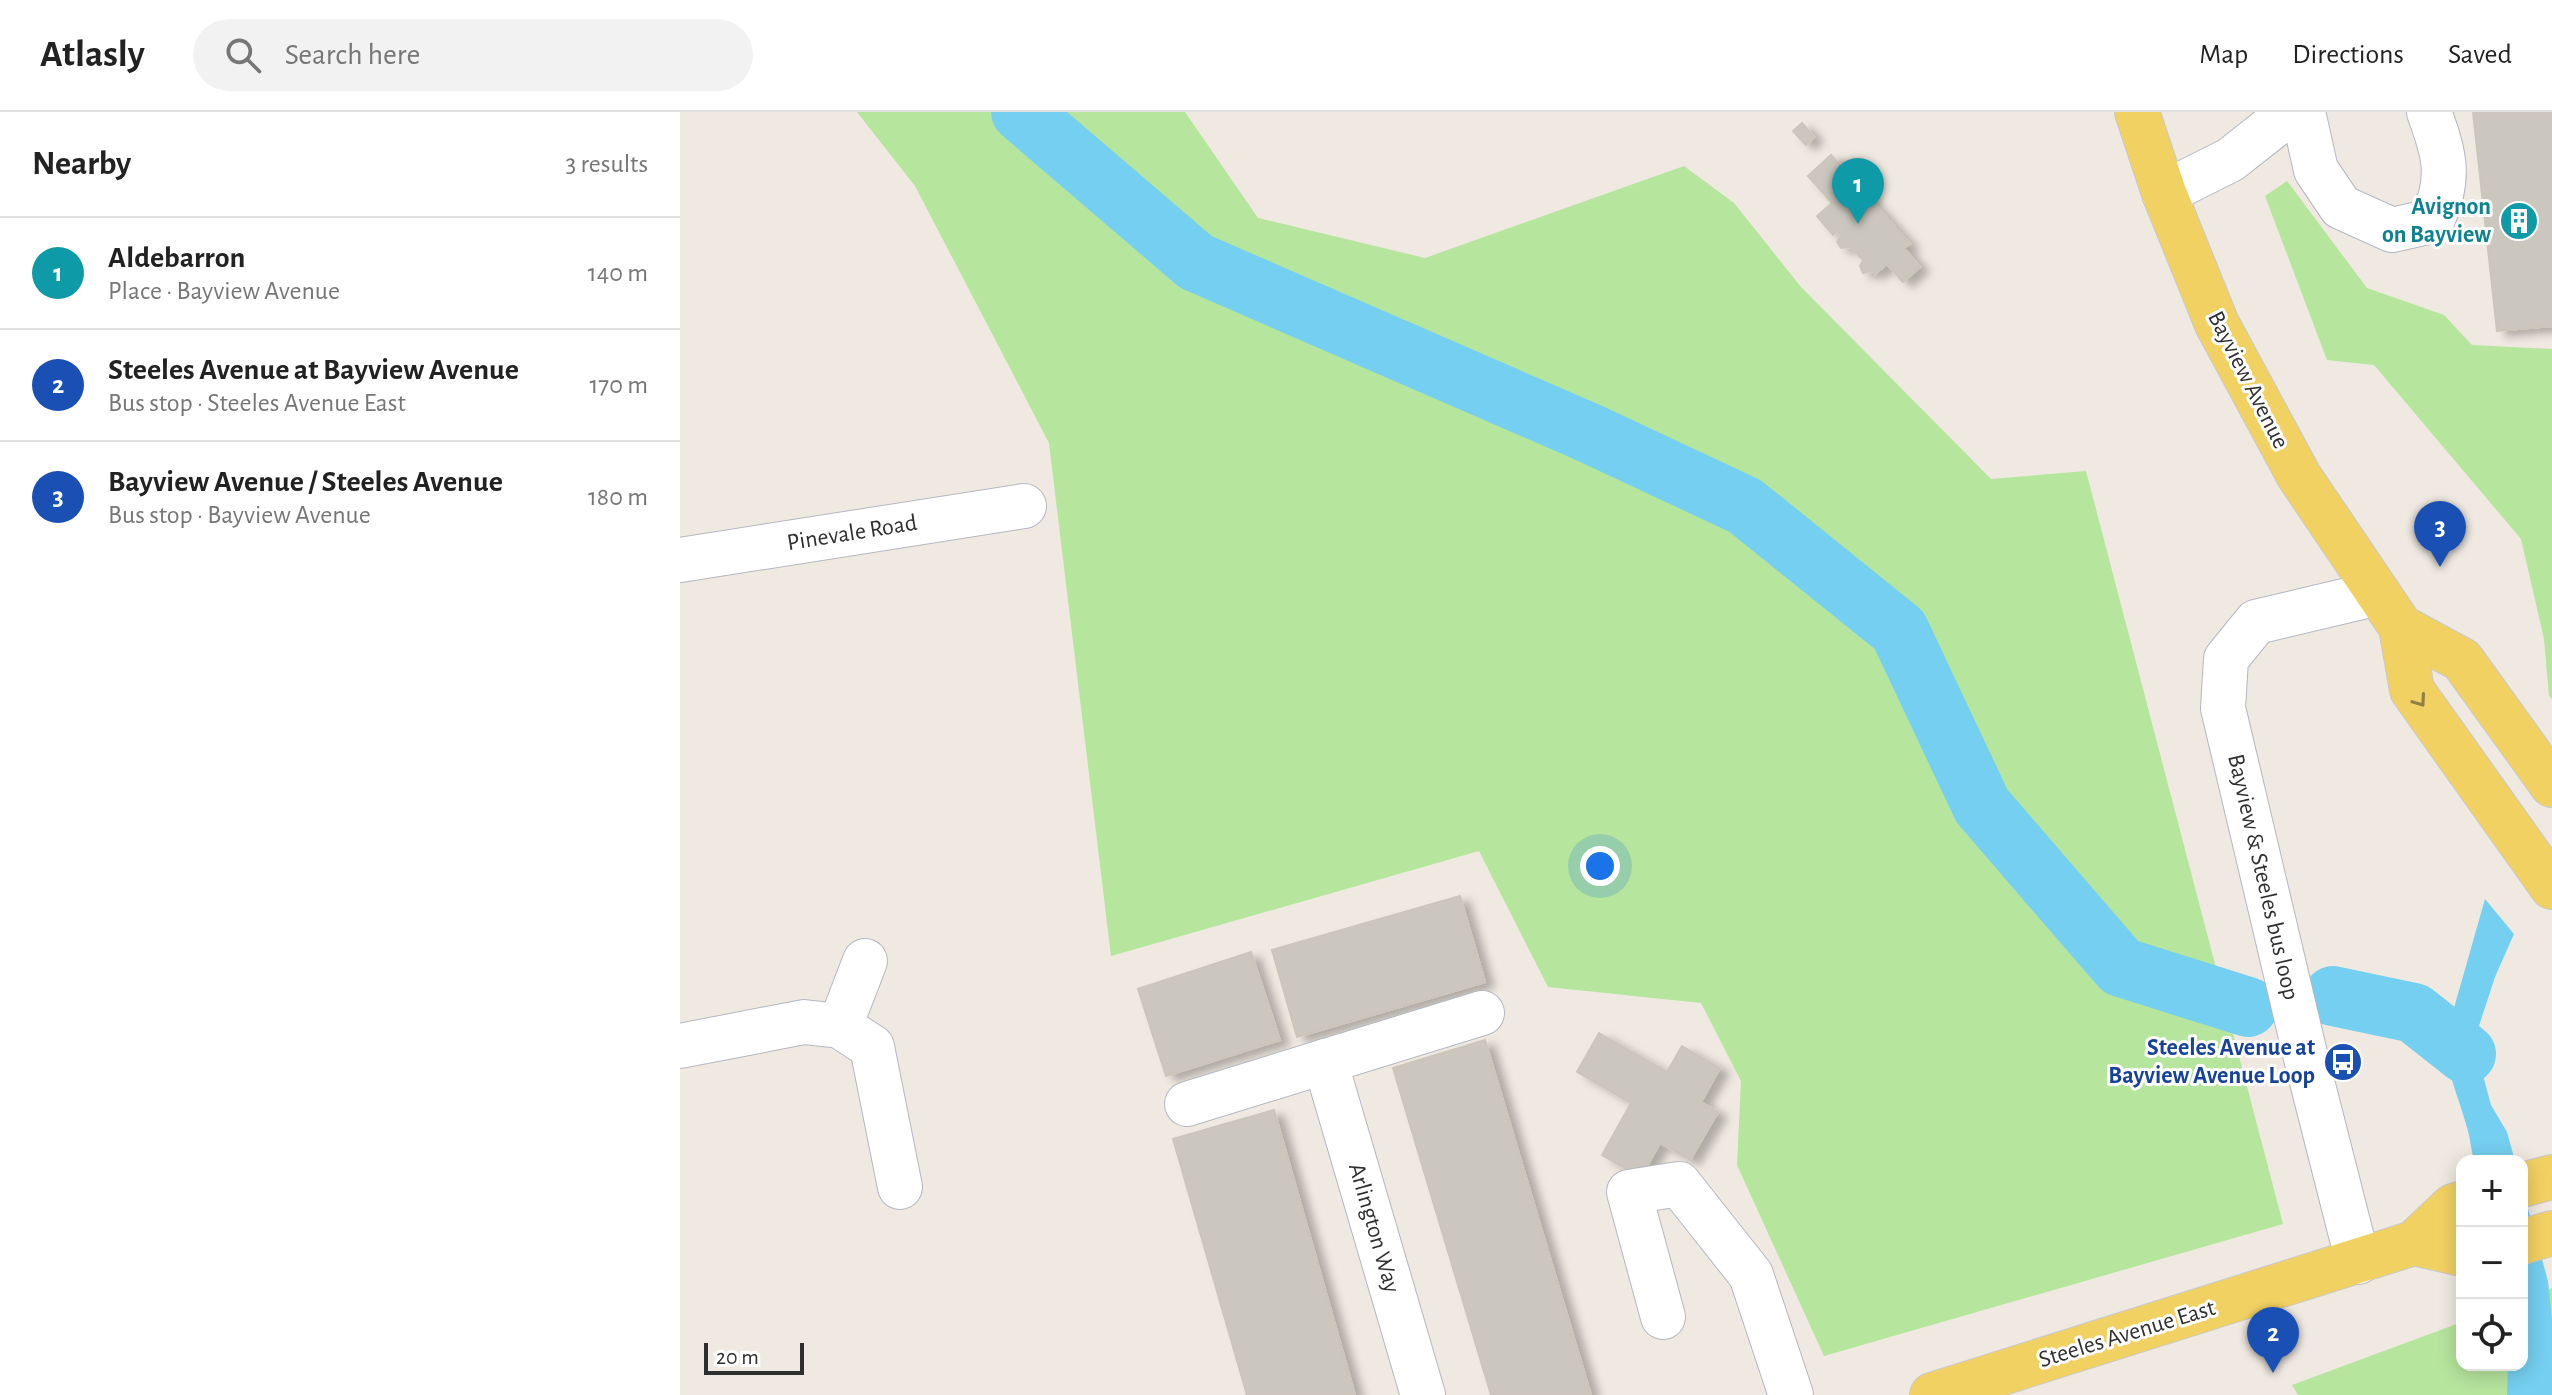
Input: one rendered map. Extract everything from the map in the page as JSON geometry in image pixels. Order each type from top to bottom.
[{"type":"main road","name":"Bayview Avenue","points":[[2137,112],[2164,193],[2217,324],[2299,476],[2390,610],[2412,690],[2552,887]]},
{"type":"main road","name":"Bayview Avenue","points":[[2390,610],[2462,660],[2552,785]]},
{"type":"main road","points":[[2528,1183],[2552,1177]]},
{"type":"main road","name":"Steeles Avenue East","points":[[1932,1395],[2414,1243],[2456,1206]]},
{"type":"main road","points":[[2528,1240],[2552,1233]]},
{"type":"main road","points":[[2414,1243],[2456,1253]]},
{"type":"street","points":[[2164,193],[2230,160],[2291,112]]},
{"type":"street","points":[[2303,112],[2316,170],[2341,207],[2392,230],[2432,221],[2443,197],[2444,152],[2429,112]]},
{"type":"street","name":"Pinevale Road","points":[[680,560],[1024,506]]},
{"type":"street","name":"Bayview & Steeles bus loop","points":[[2358,1262],[2223,708],[2226,659],[2256,622],[2390,610]]},
{"type":"street","points":[[840,1026],[865,961]]},
{"type":"street","points":[[1187,1104],[1482,1013]]},
{"type":"street","points":[[680,1046],[804,1022],[840,1026],[872,1047],[900,1187]]},
{"type":"street","name":"Arlington Way","points":[[1325,1061],[1423,1395]]},
{"type":"street","points":[[1663,1317],[1629,1192],[1679,1184],[1751,1275],[1791,1395]]},
{"type":"green space","points":[[857,112],[1185,112],[1258,218],[1425,258],[1684,166],[1734,203],[1801,287],[1991,479],[2086,471],[2283,1224],[1824,1356],[1737,1165],[1741,1081],[1701,1003],[1548,987],[1479,851],[1111,956],[1049,443],[915,186]]},
{"type":"green space","points":[[2287,181],[2367,288],[2444,315],[2472,345],[2552,349],[2552,699],[2549,696],[2544,639],[2521,539],[2374,365],[2327,360],[2265,196]]},
{"type":"green space","points":[[2552,1288],[2552,1395],[2298,1395],[2292,1385],[2456,1324],[2456,1371],[2528,1371],[2528,1297]]},
{"type":"water","points":[[2485,899],[2514,934],[2495,977],[2477,1032],[2491,1105],[2507,1132],[2513,1155],[2473,1155],[2446,1053],[2447,1026]]},
{"type":"water","points":[[2528,1209],[2548,1281],[2552,1320],[2552,1395],[2507,1395],[2508,1371],[2528,1371]]},
{"type":"building","name":"Avignon on Bayview","points":[[2473,112],[2552,112],[2552,326],[2497,331]]},
{"type":"building","points":[[1802,123],[1814,137],[1806,145],[1793,131]]},
{"type":"building","points":[[1831,155],[1910,244],[1904,248],[1920,267],[1903,282],[1887,264],[1875,274],[1873,271],[1863,273],[1860,266],[1863,260],[1851,247],[1841,248],[1837,242],[1841,235],[1837,231],[1833,235],[1817,216],[1832,203],[1808,176]]},
{"type":"building","points":[[1460,896],[1485,982],[1297,1037],[1272,950]]},
{"type":"building","points":[[1251,952],[1280,1040],[1166,1076],[1138,989]]},
{"type":"building","points":[[1599,1033],[1667,1072],[1682,1046],[1720,1068],[1701,1102],[1718,1112],[1690,1160],[1660,1143],[1641,1177],[1602,1155],[1631,1103],[1577,1072]]},
{"type":"building","points":[[1485,1040],[1591,1395],[1491,1395],[1393,1068]]},
{"type":"building","points":[[1274,1110],[1355,1395],[1247,1395],[1173,1139]]},
{"type":"waterway","points":[[1021,112],[1196,262],[1587,432],[1745,506],[1899,630],[1982,806],[2121,967],[2248,1007]]},
{"type":"waterway","points":[[2333,996],[2414,1013],[2466,1054]]},
{"type":"place","name":"Avignon on Bayview","points":[[2519,221]]},
{"type":"place","name":"Aldebarron","points":[[1858,224]]},
{"type":"place","name":"Bayview Avenue / Steeles Avenue","points":[[2440,567]]},
{"type":"place","name":"Steeles Avenue at Bayview Avenue Loop","points":[[2343,1062]]},
{"type":"place","name":"Steeles Avenue at Bayview Avenue","points":[[2273,1373]]}]
